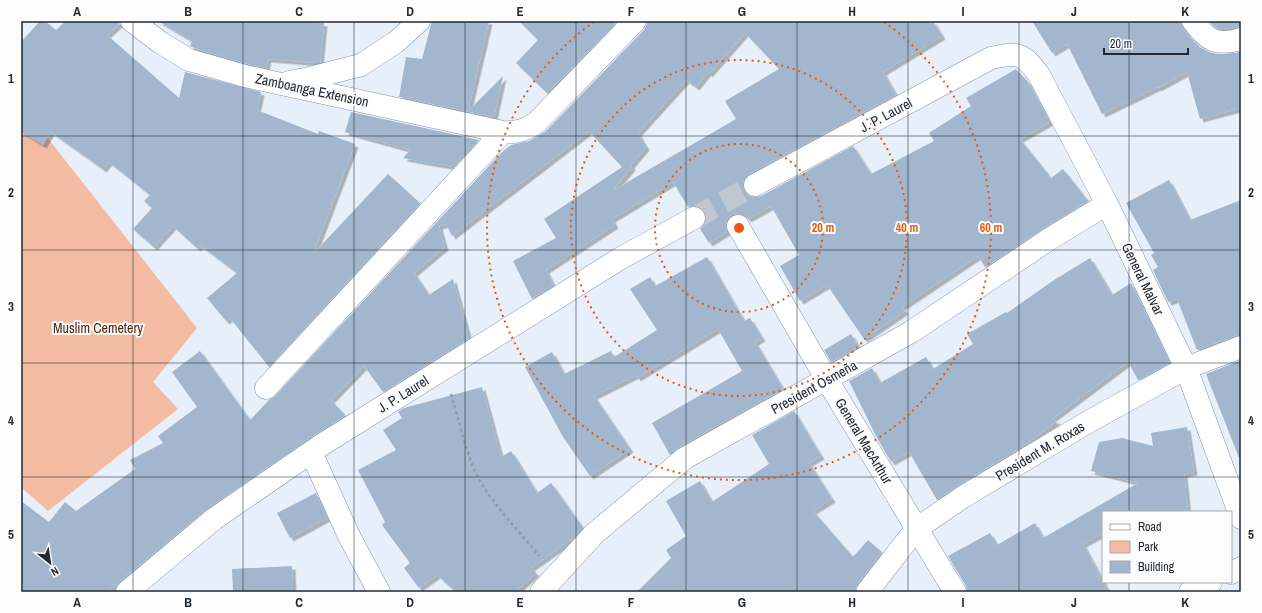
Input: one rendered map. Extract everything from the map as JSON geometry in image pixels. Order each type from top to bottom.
[{"type":"street","name":"Zamboanga Extension","points":[[132,21],[161,43],[189,60],[280,84],[513,133],[523,131],[537,122],[635,21]]},
{"type":"street","points":[[280,84],[361,65],[396,42],[420,21]]},
{"type":"street","points":[[1193,21],[1203,34],[1216,42],[1230,42],[1241,38]]},
{"type":"street","name":"J. P. Laurel","points":[[755,185],[991,58],[1005,55],[1019,55]]},
{"type":"street","name":"General Malvar","points":[[1019,55],[1030,63],[1039,75],[1107,204],[1186,368],[1241,518]]},
{"type":"street","points":[[266,388],[503,132]]},
{"type":"street","name":"President Osmeña","points":[[541,592],[595,533],[685,458],[911,332],[1048,240],[1107,204]]},
{"type":"street","name":"J. P. Laurel","points":[[127,592],[214,519],[311,452],[621,258],[694,218]]},
{"type":"street","name":"General MacArthur","points":[[738,226],[827,380],[916,529],[956,592]]},
{"type":"street","name":"President M. Roxas","points":[[868,592],[916,529],[963,498],[1088,422],[1186,368],[1241,347]]},
{"type":"street","points":[[311,452],[349,536],[379,592]]},
{"type":"street","points":[[1232,572],[1241,568]]},
{"type":"street","points":[[1190,592],[1209,583]]},
{"type":"path","points":[[444,369],[470,456],[480,480],[506,518],[555,576]]},
{"type":"green space","name":"Muslim Cemetery","points":[[21,104],[197,328],[153,382],[178,409],[48,511],[21,487]]},
{"type":"building","points":[[40,21],[45,21],[56,30],[66,21],[120,21],[120,23],[107,35],[179,98],[185,72],[261,92],[257,110],[318,134],[319,131],[355,144],[313,254],[388,174],[420,203],[269,367],[230,318],[226,321],[207,298],[237,273],[200,245],[197,248],[173,226],[154,247],[133,229],[152,208],[144,201],[150,195],[109,162],[103,169],[51,132],[43,145],[21,132],[21,42]]},
{"type":"building","points":[[158,21],[306,21],[324,23],[320,63],[268,59],[266,68],[248,64],[194,48],[190,46],[192,41]]},
{"type":"building","points":[[432,21],[489,21],[468,111],[503,76],[494,117],[399,97],[406,57],[422,59]]},
{"type":"building","points":[[519,21],[618,21],[547,93],[516,63],[538,40]]},
{"type":"building","points":[[647,21],[933,21],[942,36],[883,72],[896,95],[749,174],[744,179],[743,185],[744,191],[749,196],[761,196],[853,146],[871,174],[934,141],[929,133],[971,106],[966,98],[1016,69],[1028,82],[1050,122],[1020,139],[1051,178],[1063,169],[1088,201],[985,267],[978,256],[902,307],[905,311],[864,339],[827,285],[800,301],[780,266],[799,255],[771,206],[748,219],[744,215],[731,215],[727,219],[727,232],[709,243],[700,229],[704,225],[706,219],[705,212],[701,208],[695,206],[688,207],[673,182],[612,219],[615,225],[546,270],[553,285],[532,299],[513,261],[556,238],[544,219],[622,167],[589,131],[452,236],[446,224],[439,226],[445,247],[414,273],[429,295],[453,279],[469,338],[383,392],[364,366],[331,400],[345,415],[207,509],[107,592],[21,592],[21,501],[49,522],[65,502],[76,511],[135,469],[130,460],[163,443],[158,436],[197,407],[172,372],[200,351],[250,420],[269,400],[275,396],[501,153],[511,145],[529,141],[546,131],[644,30]],"holes":[[[745,33],[779,69],[725,101],[736,119],[612,191],[646,147],[638,133],[686,80],[696,87]]]},
{"type":"building","points":[[1032,21],[1181,21],[1183,28],[1189,36],[1200,47],[1207,51],[1216,54],[1241,52],[1241,108],[1200,119],[1187,72],[1158,88],[1102,114],[1067,44],[1052,53]]},
{"type":"building","points":[[1209,21],[1241,21],[1241,27],[1221,29],[1215,27]]},
{"type":"building","points":[[351,112],[479,140],[454,167],[403,158],[410,150],[345,132]]},
{"type":"building","points":[[1169,180],[1190,220],[1241,200],[1241,335],[1237,335],[1197,350],[1177,299],[1168,302],[1153,270],[1158,267],[1151,255],[1154,253],[1126,203]]},
{"type":"building","points":[[707,257],[744,321],[750,318],[762,338],[755,342],[783,389],[679,447],[670,455],[652,423],[742,371],[718,329],[637,378],[636,375],[594,396],[630,449],[590,476],[563,437],[525,367],[552,352],[564,374],[611,351],[614,357],[657,330],[630,289],[650,277],[655,286]]},
{"type":"building","points":[[1090,258],[1112,295],[1131,283],[1170,363],[1138,380],[1128,362],[1052,419],[1057,421],[1020,448],[957,486],[937,500],[909,452],[891,462],[876,436],[849,381],[872,368],[880,383],[926,357],[933,369],[973,344],[967,334],[1006,312],[1007,313],[1054,280]]},
{"type":"building","points":[[851,334],[859,347],[831,362],[824,350]]},
{"type":"building","points":[[1241,360],[1241,458],[1239,458],[1206,374]]},
{"type":"building","points":[[482,387],[501,457],[511,451],[537,493],[551,483],[583,528],[573,538],[531,568],[536,573],[515,592],[456,592],[437,575],[419,588],[404,568],[410,563],[382,525],[385,522],[358,470],[396,450],[383,430],[402,418],[398,412],[404,408]]},
{"type":"building","points":[[794,411],[821,456],[809,463],[832,499],[813,511],[853,557],[868,540],[882,552],[857,584],[855,592],[637,592],[671,558],[666,550],[686,536],[666,501],[700,481],[712,502],[769,464],[752,435]]},
{"type":"building","points":[[1187,427],[1194,472],[1184,474],[1188,511],[1102,511],[1102,534],[1083,544],[1102,579],[1102,583],[1104,583],[1109,592],[967,592],[966,586],[948,556],[990,533],[997,545],[1035,523],[1043,538],[1138,483],[1091,471],[1099,442],[1122,438],[1153,446],[1151,433]]},
{"type":"building","points":[[316,493],[327,518],[290,538],[277,513]]},
{"type":"building","points":[[292,566],[293,592],[233,592],[232,569]]},
{"type":"tunnel","points":[[694,218],[755,185]]}]
